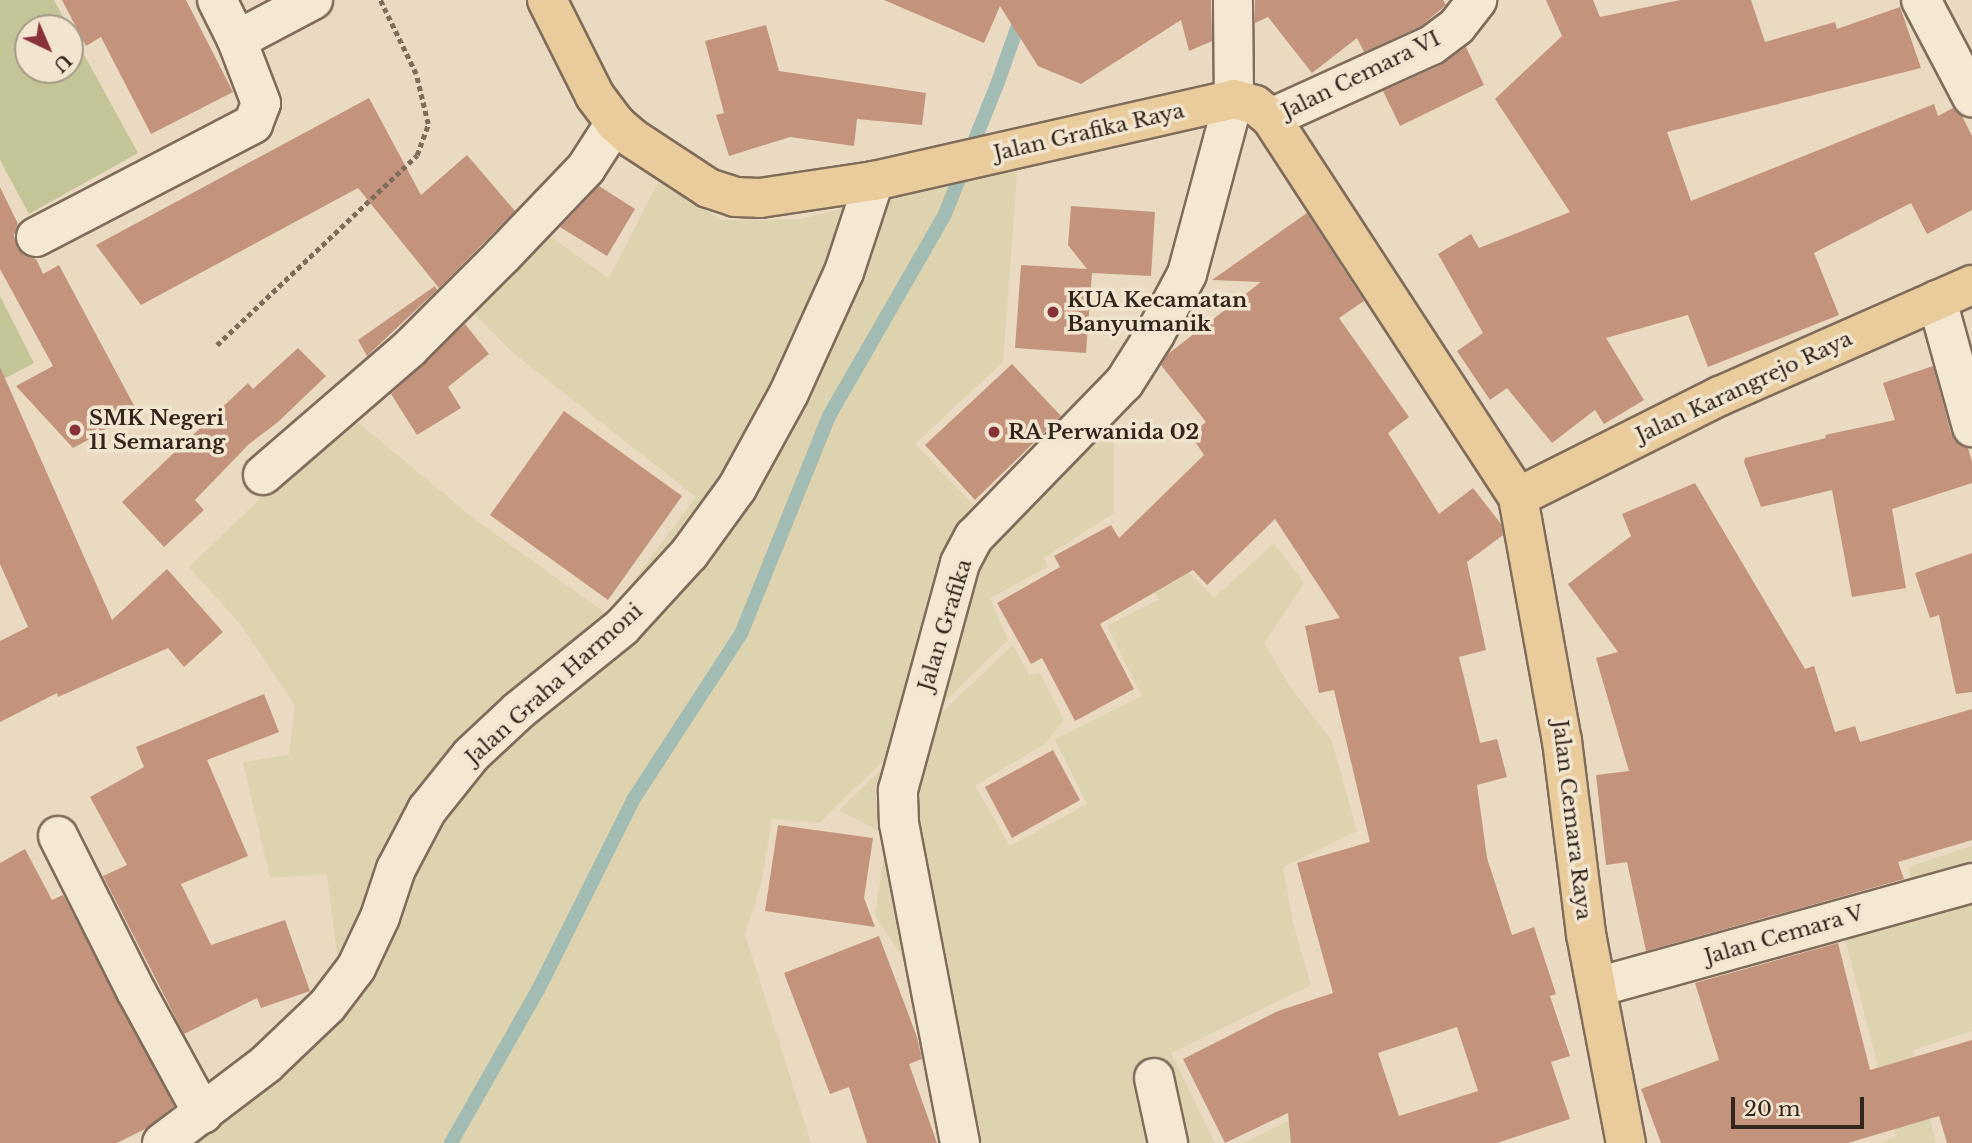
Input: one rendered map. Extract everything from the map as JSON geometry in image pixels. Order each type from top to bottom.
[{"type":"main road","name":"Jalan Grafika Raya","points":[[547,0],[594,96],[615,123],[632,138],[708,188],[736,197],[760,198],[874,181],[1234,99]]},
{"type":"main road","points":[[1234,99],[1255,105],[1271,118],[1518,497]]},
{"type":"main road","name":"Jalan Karangrejo Raya","points":[[1518,497],[1720,396],[1972,285]]},
{"type":"main road","name":"Jalan Cemara Raya","points":[[1518,497],[1558,715],[1586,934],[1626,1143]]},
{"type":"street","points":[[36,237],[253,124],[261,103],[237,40],[217,0]]},
{"type":"street","points":[[237,40],[313,0]]},
{"type":"street","name":"Jalan Grafika","points":[[960,1143],[899,824],[898,790],[960,563],[974,537],[1125,383],[1155,334],[1186,274],[1234,99],[1233,0]]},
{"type":"street","name":"Jalan Cemara VI","points":[[1271,118],[1432,45],[1457,26],[1477,0]]},
{"type":"street","points":[[1921,0],[1972,97]]},
{"type":"street","points":[[263,475],[410,348],[502,256],[586,168],[615,123]]},
{"type":"street","name":"Jalan Graha Harmoni","points":[[162,1143],[203,1114],[284,1047],[327,1006],[349,978],[380,917],[396,869],[427,810],[471,755],[518,711],[622,627],[690,554],[737,488],[789,393],[844,272],[874,181]]},
{"type":"street","points":[[1937,300],[1972,427]]},
{"type":"street","points":[[58,836],[136,991],[203,1114]]},
{"type":"street","name":"Jalan Cemara V","points":[[1597,987],[1972,883]]},
{"type":"street","points":[[1154,1078],[1168,1143]]},
{"type":"path","points":[[217,345],[417,155],[428,124],[416,74],[380,0]]},
{"type":"shaded area","points":[[1018,163],[1003,362],[915,444],[990,522],[1114,406],[1114,513],[1044,558],[1048,567],[990,598],[1008,640],[819,823],[772,819],[762,880],[745,934],[811,1143],[193,1143],[345,1018],[327,874],[270,878],[243,762],[289,755],[295,705],[241,625],[189,567],[348,414],[473,518],[608,615],[696,497],[512,352],[467,306],[546,234],[609,278],[659,181],[721,220],[801,219]]},
{"type":"shaded area","points":[[1137,520],[1214,598],[1274,543],[1304,583],[1264,643],[1289,685],[1332,741],[1357,831],[1283,867],[1293,923],[1311,985],[1171,1053],[1215,1143],[973,1143],[951,1032],[875,915],[887,835],[839,810],[1013,645],[1029,675],[1040,673],[1064,720],[1047,742],[975,786],[1010,846],[1087,804],[1055,739],[1142,696],[1107,626],[1159,600],[1123,536]]},
{"type":"shaded area","points":[[1972,846],[1972,1031],[1912,1050],[1936,1143],[1879,1143],[1896,1137],[1842,927],[1914,910],[1909,867]]},
{"type":"shaded area","points":[[1317,1108],[1330,1143],[1243,1143]]},
{"type":"green space","points":[[0,0],[54,0],[62,14],[14,14],[14,84],[84,84],[84,55],[138,153],[29,214],[0,160]]},
{"type":"green space","points":[[0,296],[34,363],[0,381]]},
{"type":"building","points":[[62,0],[186,0],[233,92],[151,134],[101,37],[86,46],[84,14],[69,14]]},
{"type":"building","points":[[884,0],[1211,0],[1212,41],[1189,51],[1181,20],[1081,84],[1038,66],[1000,6],[984,43]]},
{"type":"building","points":[[1255,0],[1443,0],[1446,5],[1421,26],[1364,52],[1357,38],[1312,73],[1268,17],[1255,23]]},
{"type":"building","points":[[1546,0],[1593,0],[1600,17],[1680,0],[1751,0],[1765,42],[1835,22],[1837,29],[1900,7],[1921,68],[1667,132],[1691,201],[1934,104],[1938,116],[1953,108],[1962,116],[1972,136],[1972,210],[1927,234],[1911,203],[1814,253],[1839,315],[1708,367],[1688,315],[1606,338],[1644,400],[1604,424],[1595,410],[1552,443],[1507,388],[1490,400],[1457,351],[1483,333],[1438,254],[1471,234],[1479,248],[1570,212],[1495,99],[1562,36]]},
{"type":"building","points":[[766,25],[779,71],[926,93],[922,125],[857,119],[854,146],[790,137],[729,156],[716,115],[724,113],[705,41]]},
{"type":"building","points":[[1466,47],[1484,85],[1400,126],[1383,91],[1441,65]]},
{"type":"building","points":[[369,98],[421,195],[467,155],[515,211],[439,288],[358,188],[141,305],[96,245]]},
{"type":"building","points":[[599,186],[635,209],[607,256],[560,227]]},
{"type":"building","points":[[0,187],[18,224],[14,235],[17,248],[25,256],[36,259],[43,274],[59,265],[138,413],[73,448],[16,386],[53,366],[0,269]]},
{"type":"building","name":"KUA Kecamatan Banyumanik","points":[[1071,206],[1155,212],[1151,276],[1092,273],[1086,353],[1015,348],[1021,265],[1087,269],[1068,245]]},
{"type":"building","points":[[1307,213],[1364,301],[1339,318],[1409,417],[1388,433],[1439,514],[1473,488],[1501,524],[1503,535],[1467,562],[1486,650],[1459,657],[1480,743],[1497,739],[1507,777],[1477,785],[1487,858],[1512,935],[1534,927],[1556,994],[1550,996],[1570,1056],[1551,1062],[1570,1119],[1497,1143],[1291,1143],[1288,1113],[1225,1143],[1183,1059],[1278,1011],[1333,993],[1297,863],[1370,842],[1334,690],[1319,693],[1305,626],[1340,618],[1275,519],[1207,585],[1193,570],[1100,624],[1134,689],[1075,721],[1042,658],[1031,664],[997,603],[1060,567],[1054,556],[1111,525],[1119,538],[1204,455],[1190,434],[1206,422],[1161,365],[1168,354],[1261,282],[1212,280]],"holes":[[[1457,1027],[1478,1091],[1399,1116],[1378,1053]]]},
{"type":"building","points":[[435,286],[437,290],[367,356],[358,340]]},
{"type":"building","points":[[465,324],[489,354],[448,387],[461,408],[417,435],[391,394]]},
{"type":"building","points":[[298,348],[326,376],[278,422],[249,444],[195,500],[204,510],[164,547],[122,502],[248,383],[253,389]]},
{"type":"building","name":"RA Perwanida 02","points":[[1012,364],[1061,416],[975,500],[925,445]]},
{"type":"building","points":[[1933,366],[1951,433],[1957,443],[1968,448],[1972,462],[1972,483],[1892,509],[1906,588],[1852,597],[1832,490],[1761,507],[1744,462],[1745,458],[1826,438],[1825,435],[1895,420],[1883,383]]},
{"type":"building","points":[[0,367],[112,620],[167,569],[223,632],[184,667],[168,648],[58,697],[57,693],[0,722],[0,641],[28,627],[0,564]]},
{"type":"building","points":[[564,411],[682,496],[608,600],[490,515]]},
{"type":"building","points":[[1695,483],[1805,669],[1814,666],[1835,732],[1855,726],[1860,742],[1972,709],[1972,840],[1898,862],[1904,879],[1646,951],[1627,862],[1606,865],[1596,775],[1629,771],[1596,658],[1618,652],[1568,584],[1631,536],[1622,514]]},
{"type":"building","points":[[1972,553],[1972,692],[1956,694],[1939,615],[1930,618],[1915,573]]},
{"type":"building","points":[[264,694],[279,732],[207,760],[248,856],[181,884],[211,945],[285,920],[310,991],[261,1008],[257,998],[184,1034],[103,876],[127,865],[90,797],[144,767],[136,747]]},
{"type":"building","points":[[1053,750],[1080,800],[1012,838],[985,787]]},
{"type":"building","points":[[778,825],[873,838],[864,898],[875,927],[765,911]]},
{"type":"building","points":[[25,849],[52,900],[63,895],[174,1106],[147,1128],[117,1143],[0,1143],[0,863]]},
{"type":"building","points":[[879,936],[917,1037],[922,1059],[909,1064],[937,1143],[867,1143],[849,1087],[830,1094],[784,973]]},
{"type":"building","points":[[1838,943],[1870,1070],[1972,1040],[1972,1143],[1947,1143],[1939,1116],[1848,1143],[1661,1143],[1641,1089],[1719,1060],[1695,983]]},
{"type":"waterway","points":[[451,1143],[538,990],[633,800],[741,634],[829,416],[945,214],[998,82],[1027,0]]},
{"type":"place","name":"KUA Kecamatan Banyumanik","points":[[1053,312]]},
{"type":"place","name":"SMK Negeri 11 Semarang","points":[[75,430]]},
{"type":"place","name":"RA Perwanida 02","points":[[994,432]]}]
